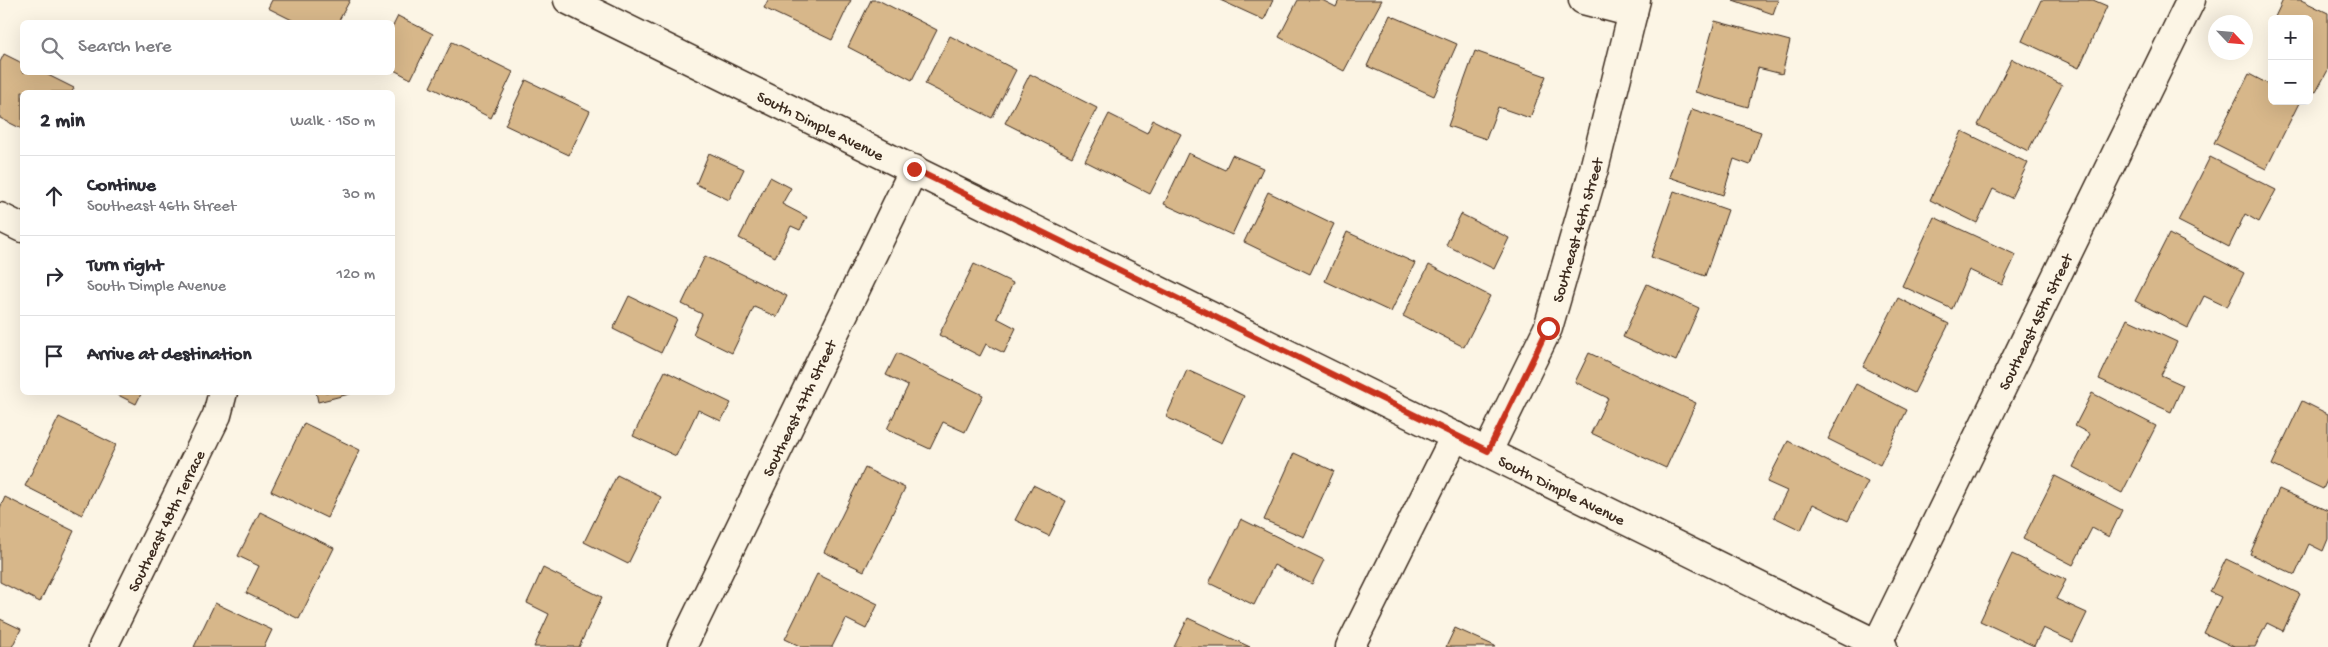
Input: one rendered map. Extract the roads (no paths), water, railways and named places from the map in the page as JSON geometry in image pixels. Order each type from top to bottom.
[{"type":"street","name":"South Dimple Avenue","points":[[568,0],[1880,645]]},
{"type":"street","points":[[1583,0],[1634,7]]},
{"type":"street","name":"Southeast 45th Street","points":[[1880,645],[2191,0]]},
{"type":"street","name":"Southeast 46th Street","points":[[1488,451],[1548,328],[1594,170],[1634,7]]},
{"type":"street","name":"Southeast 47th Street","points":[[682,647],[914,169]]},
{"type":"street","points":[[0,217],[20,227]]},
{"type":"street","name":"Southeast 48th Terrace","points":[[103,647],[217,415],[222,395]]},
{"type":"street","points":[[1350,647],[1455,436]]}]
